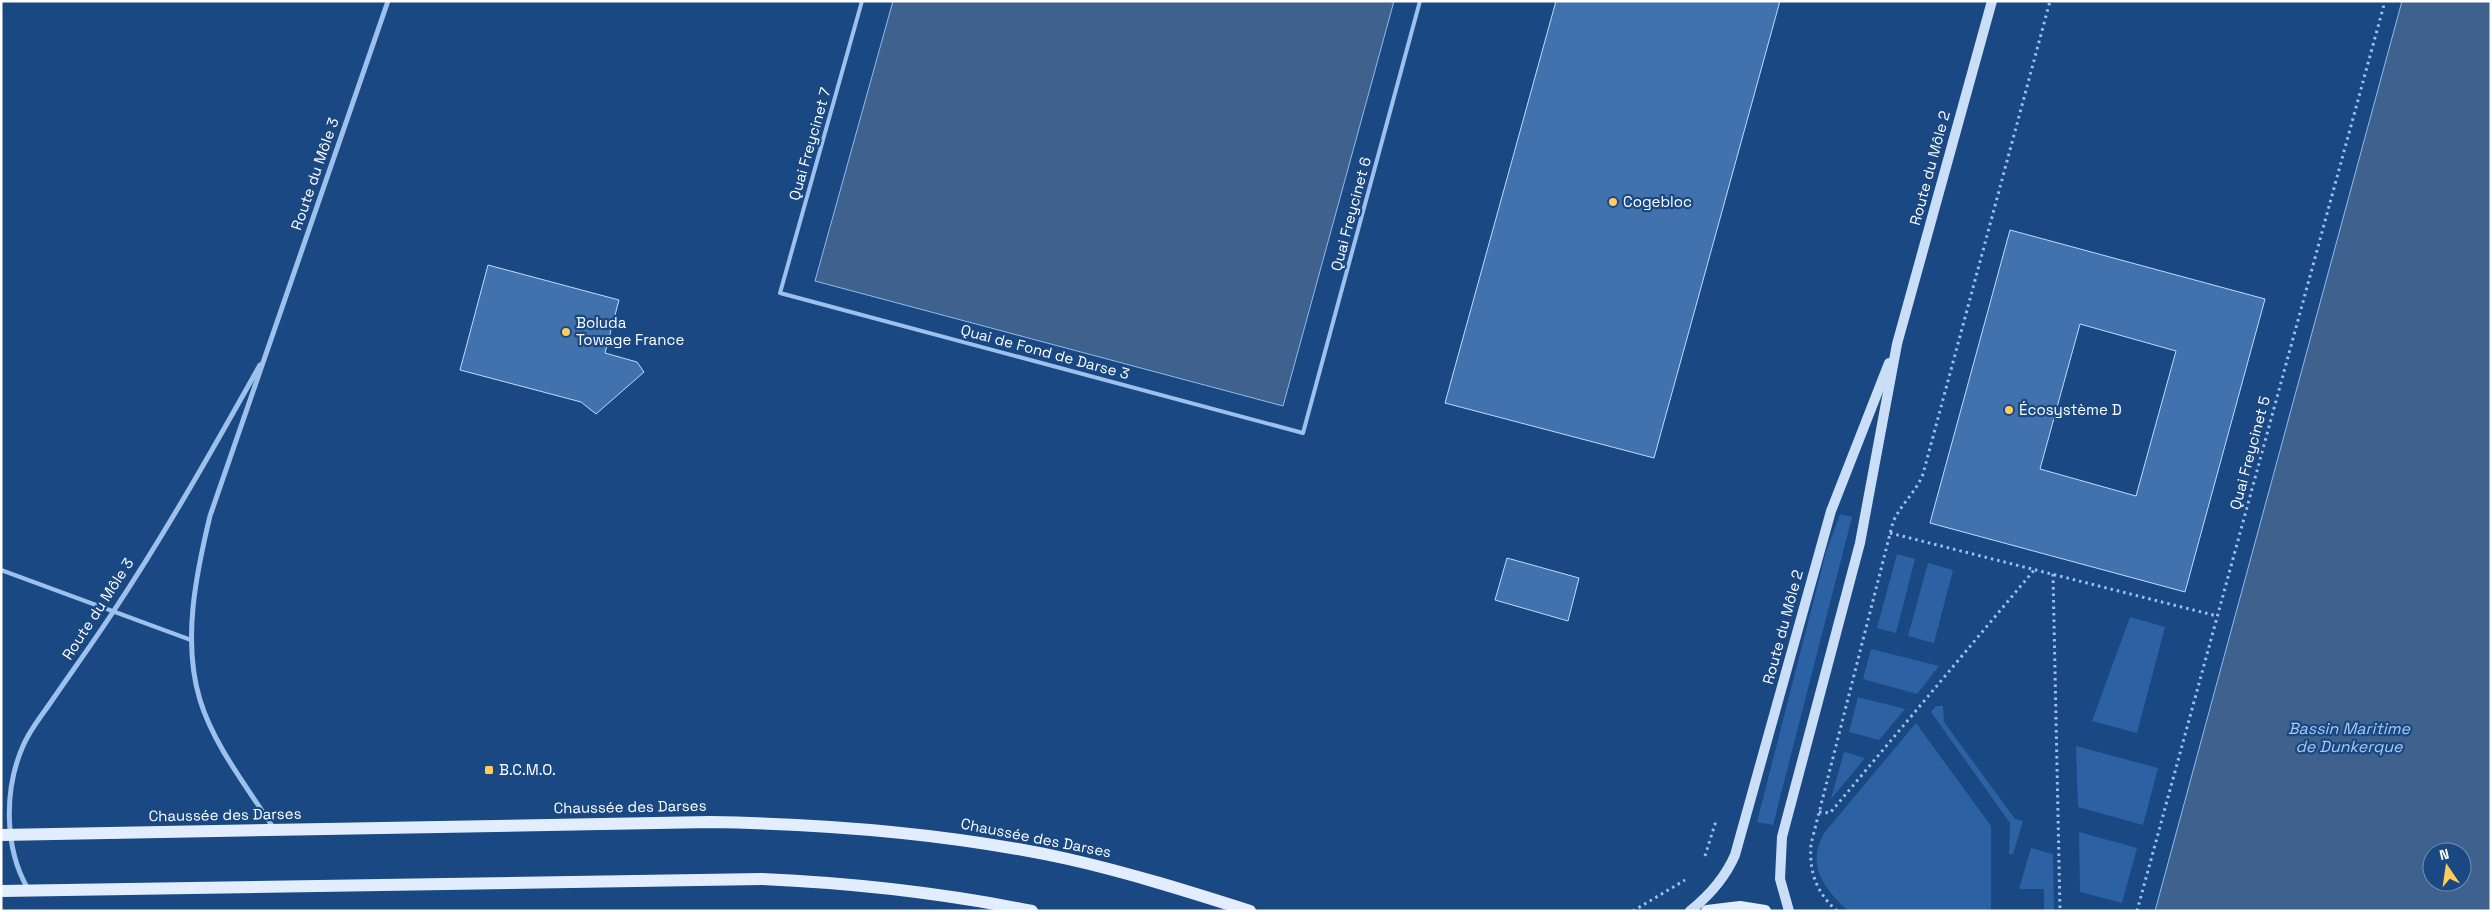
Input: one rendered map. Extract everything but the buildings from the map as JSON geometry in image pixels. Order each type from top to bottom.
[{"type":"main road","name":"Route du Môle 2","points":[[1789,911],[1780,879],[1782,838],[1860,543],[1897,344],[1992,1]]},
{"type":"main road","name":"Route du Môle 2","points":[[1690,911],[1718,885],[1728,871],[1735,855],[1830,511],[1897,344]]},
{"type":"main road","name":"Chaussée des Darses","points":[[6,835],[710,822],[858,829],[935,836],[1067,859],[1159,882],[1250,911]]},
{"type":"main road","points":[[1,891],[762,880],[861,886],[1032,911]]},
{"type":"main road","points":[[1707,911],[1740,907],[1765,911]]},
{"type":"street","name":"Route du Môle 3","points":[[275,831],[231,761],[206,714],[195,678],[191,640],[198,578],[210,516],[388,1]]},
{"type":"street","name":"Route du Môle 3","points":[[30,891],[16,864],[6,835],[11,794],[22,747],[114,611],[196,480],[266,354]]},
{"type":"lane","name":"Quai Freycinet 7","points":[[780,293],[862,1]]},
{"type":"lane","name":"Quai Freycinet 6","points":[[1303,433],[1420,1]]},
{"type":"lane","name":"Quai de Fond de Darse 3","points":[[780,293],[1303,433]]},
{"type":"lane","points":[[1,570],[191,640]]},
{"type":"path","points":[[1837,911],[1828,902],[1812,875],[1811,844],[1890,533],[1896,514],[1914,491],[1922,474],[2050,1]]},
{"type":"path","name":"Quai Freycinet 5","points":[[2137,911],[2386,1]]},
{"type":"path","points":[[1890,533],[2217,616]]},
{"type":"path","points":[[1819,812],[1830,813],[2036,569]]},
{"type":"path","points":[[2053,574],[2060,911]]},
{"type":"path","points":[[1704,857],[1715,824]]},
{"type":"path","points":[[1633,911],[1690,877]]},
{"type":"shaded area","points":[[1840,514],[1852,517],[1773,825],[1757,822],[1826,552]]},
{"type":"shaded area","points":[[1897,554],[1915,559],[1896,633],[1877,628]]},
{"type":"shaded area","points":[[1928,563],[1953,570],[1934,643],[1908,636]]},
{"type":"shaded area","points":[[2130,617],[2165,627],[2137,733],[2092,721]]},
{"type":"shaded area","points":[[1871,649],[1939,666],[1917,694],[1863,679]]},
{"type":"shaded area","points":[[1858,697],[1905,709],[1879,740],[1849,732]]},
{"type":"shaded area","points":[[1936,706],[1943,706],[1944,722],[2015,819],[2023,821],[2013,854],[2009,854],[2010,823],[1931,712]]},
{"type":"shaded area","points":[[1916,723],[1991,826],[1991,911],[1848,911],[1831,894],[1820,875],[1817,855],[1819,844],[1825,832]]},
{"type":"shaded area","points":[[2076,746],[2158,768],[2143,825],[2078,807]]},
{"type":"shaded area","points":[[1844,752],[1865,758],[1831,799]]},
{"type":"shaded area","points":[[2079,832],[2137,848],[2122,903],[2080,892]]},
{"type":"shaded area","points":[[2031,848],[2053,854],[2054,911],[2044,911],[2044,889],[2019,889]]},
{"type":"water","points":[[893,1],[1394,1],[1283,406],[815,281]]},
{"type":"water","name":"Bassin Maritime de Dunkerque","points":[[2402,1],[2491,1],[2491,911],[2155,911]]},
{"type":"place","name":"Cogebloc","points":[[1613,202]]},
{"type":"place","name":"Boluda Towage France","points":[[566,332]]},
{"type":"place","name":"Écosystème D","points":[[2009,410]]},
{"type":"place","name":"B.C.M.O.","points":[[489,770]]}]
